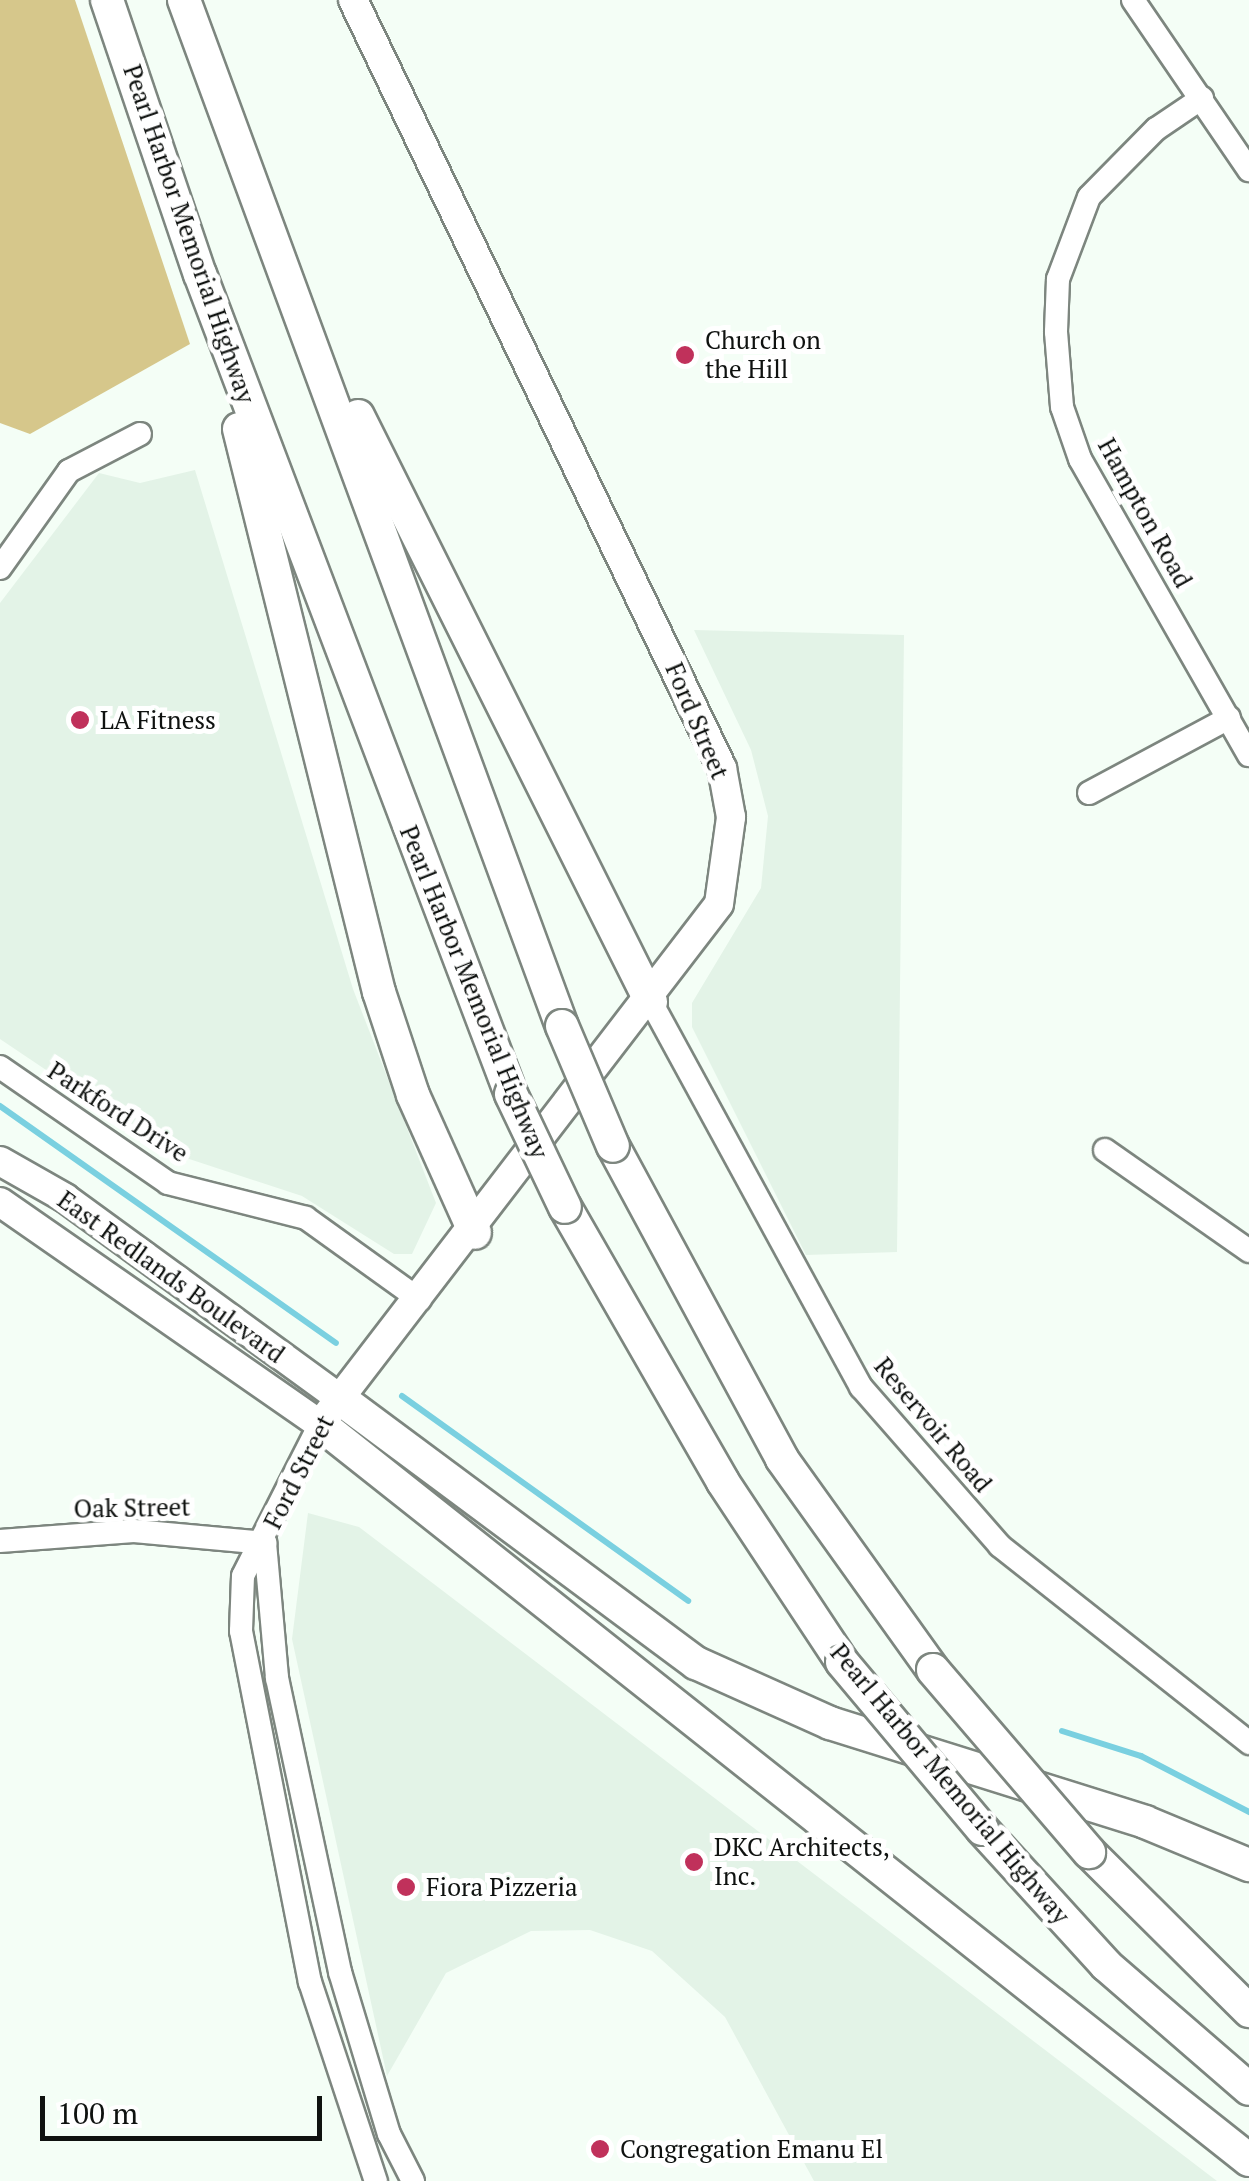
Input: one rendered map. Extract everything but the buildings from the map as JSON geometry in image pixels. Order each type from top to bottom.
[{"type":"highway","name":"Pearl Harbor Memorial Highway","points":[[106,0],[200,274],[511,1094],[564,1206],[724,1482],[842,1662],[982,1830],[1106,1965],[1249,2090]]},
{"type":"highway","points":[[184,0],[562,1026],[613,1146],[782,1459],[932,1670],[1089,1852],[1249,2011]]},
{"type":"highway","points":[[276,247],[650,1002]]},
{"type":"highway","points":[[200,274],[379,992],[413,1095],[476,1232]]},
{"type":"highway","points":[[329,1411],[696,1663],[830,1723],[1145,1822],[1249,1865]]},
{"type":"highway","points":[[329,1411],[1249,2160]]},
{"type":"main road","name":"Ford Street","points":[[329,1411],[476,1232],[719,904],[732,818],[722,768],[352,0]]},
{"type":"main road","name":"East Redlands Boulevard","points":[[0,1161],[329,1411]]},
{"type":"main road","name":"East Redlands Boulevard","points":[[0,1202],[329,1411]]},
{"type":"street","points":[[1133,0],[1249,170]]},
{"type":"street","name":"Hampton Road","points":[[1202,98],[1156,129],[1088,197],[1058,279],[1056,332],[1062,407],[1080,458],[1249,755]]},
{"type":"street","points":[[0,568],[69,471],[140,434]]},
{"type":"street","points":[[1088,793],[1229,718]]},
{"type":"street","name":"Reservoir Road","points":[[650,1002],[861,1388],[1000,1546],[1249,1743]]},
{"type":"street","name":"Parkford Drive","points":[[0,1067],[168,1183],[306,1218],[420,1300]]},
{"type":"street","points":[[1106,1150],[1249,1251]]},
{"type":"street","name":"Ford Street","points":[[329,1411],[265,1543],[243,1576],[240,1631],[333,2070],[376,2181]]},
{"type":"street","name":"Oak Street","points":[[0,1541],[134,1531],[265,1543]]},
{"type":"street","name":"Ford Street","points":[[265,1543],[277,1678],[340,1972],[372,2087],[413,2181]]},
{"type":"street","points":[[290,1878],[309,1893],[322,1962],[340,1972]]},
{"type":"shaded area","points":[[0,0],[75,0],[190,344],[30,434],[0,423]]},
{"type":"shaded area","points":[[195,470],[353,989],[436,1203],[412,1254],[394,1254],[302,1196],[168,1152],[0,1039],[0,603],[99,473],[140,483]]},
{"type":"shaded area","points":[[694,630],[904,635],[897,1252],[806,1255],[692,1027],[692,1003],[761,888],[768,816],[751,750]]},
{"type":"shaded area","points":[[308,1513],[359,1527],[1217,2181],[814,2181],[725,2017],[652,1951],[590,1930],[531,1931],[446,1973],[387,2076],[292,1639]]},
{"type":"waterway","points":[[0,1106],[336,1343]]},
{"type":"waterway","points":[[402,1396],[688,1601]]},
{"type":"waterway","points":[[1062,1731],[1141,1756],[1249,1812]]},
{"type":"place","name":"Church on the Hill","points":[[685,355]]},
{"type":"place","name":"LA Fitness","points":[[80,720]]},
{"type":"place","name":"DKC Architects, Inc.","points":[[694,1862]]},
{"type":"place","name":"Fiora Pizzeria","points":[[406,1887]]},
{"type":"place","name":"Congregation Emanu El","points":[[600,2149]]}]
